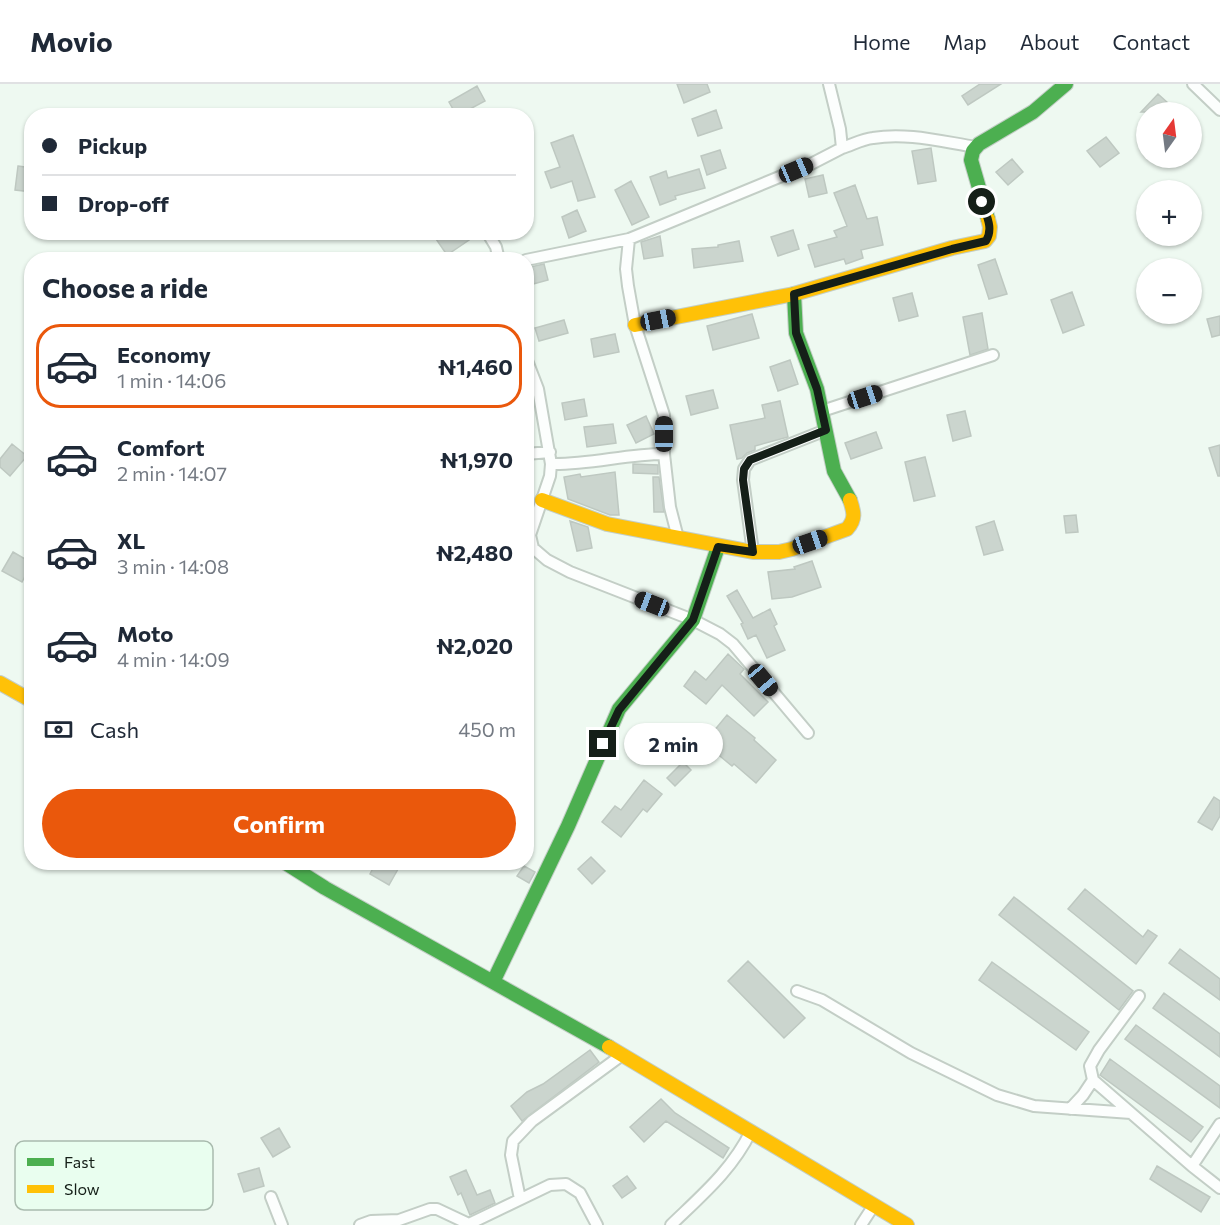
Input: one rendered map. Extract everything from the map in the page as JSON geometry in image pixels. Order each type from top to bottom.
[{"type":"street","points":[[829,84],[840,129],[842,148]]},
{"type":"street","points":[[635,325],[794,294],[986,241],[990,227],[971,160],[976,147],[1033,112],[1066,84]]},
{"type":"street","points":[[1193,84],[1220,110]]},
{"type":"street","points":[[534,258],[629,239],[802,168],[842,148],[871,138],[914,137],[976,147]]},
{"type":"street","points":[[629,239],[626,269],[635,325],[664,415],[664,454],[670,507],[678,538]]},
{"type":"street","points":[[542,500],[607,524],[753,552],[779,552],[792,549],[847,529],[853,522],[854,513],[850,499],[834,471],[814,380],[796,333],[794,294]]},
{"type":"street","points":[[822,411],[993,355]]},
{"type":"street","points":[[534,379],[538,389],[551,464],[550,476],[534,523]]},
{"type":"street","points":[[753,552],[743,480],[744,469],[750,460],[826,430]]},
{"type":"street","points":[[534,453],[550,452]]},
{"type":"street","points":[[551,464],[572,465],[638,454],[664,454]]},
{"type":"street","points":[[493,982],[568,826],[619,710],[693,620],[718,547]]},
{"type":"street","points":[[534,549],[547,560],[570,572],[693,620],[720,634],[732,644],[808,733]]},
{"type":"street","points":[[0,683],[24,696]]},
{"type":"street","points":[[297,870],[622,1055],[907,1225]]},
{"type":"street","points":[[796,991],[822,999],[911,1053],[997,1095],[1034,1106],[1131,1113]]},
{"type":"street","points":[[1139,996],[1099,1050],[1090,1066],[1093,1080],[1220,1188]]},
{"type":"street","points":[[520,1199],[511,1155],[513,1141],[532,1121],[622,1055]]},
{"type":"street","points":[[1070,1109],[1093,1080]]},
{"type":"street","points":[[1192,1166],[1220,1124]]},
{"type":"street","points":[[671,1225],[728,1170],[741,1152],[751,1131]]},
{"type":"street","points":[[360,1225],[371,1221],[399,1220],[430,1209],[437,1209],[471,1224],[550,1185],[566,1184],[580,1192],[597,1225]]},
{"type":"street","points":[[271,1197],[282,1225]]},
{"type":"street","points":[[861,1225],[874,1205]]},
{"type":"building","points":[[677,84],[707,84],[710,92],[684,103]]},
{"type":"building","points":[[980,84],[1001,84],[968,105],[962,96]]},
{"type":"building","points":[[477,86],[485,101],[472,108],[452,108],[449,102]]},
{"type":"building","points":[[1158,94],[1167,102],[1150,102]]},
{"type":"building","points":[[716,110],[722,128],[698,136],[692,119]]},
{"type":"building","points":[[573,135],[595,197],[578,201],[572,181],[551,188],[545,172],[560,167],[551,143]]},
{"type":"building","points":[[1106,137],[1119,153],[1100,167],[1087,151]]},
{"type":"building","points":[[931,148],[936,181],[918,184],[912,151]]},
{"type":"building","points":[[720,150],[726,168],[707,175],[701,156]]},
{"type":"building","points":[[1012,159],[1023,172],[1008,185],[996,172]]},
{"type":"building","points":[[18,166],[24,167],[24,191],[15,190]]},
{"type":"building","points":[[699,169],[705,188],[675,196],[676,199],[660,205],[650,177],[666,171],[668,178]]},
{"type":"building","points":[[823,175],[827,193],[809,197],[805,179]]},
{"type":"building","points":[[631,181],[649,217],[632,225],[615,190]]},
{"type":"building","points":[[855,185],[867,219],[877,217],[883,245],[861,250],[863,258],[846,264],[844,259],[815,267],[808,245],[837,237],[834,231],[847,226],[834,193]]},
{"type":"building","points":[[577,210],[586,231],[569,238],[562,217]]},
{"type":"building","points":[[793,230],[799,249],[778,256],[771,237]]},
{"type":"building","points":[[660,236],[663,256],[644,259],[641,242]]},
{"type":"building","points":[[437,240],[469,240],[451,252],[445,252]]},
{"type":"building","points":[[739,241],[743,261],[694,268],[692,249],[718,247],[718,245]]},
{"type":"building","points":[[995,259],[1007,294],[989,299],[978,265]]},
{"type":"building","points":[[544,264],[548,280],[534,284],[534,266]]},
{"type":"building","points":[[1072,292],[1084,325],[1063,333],[1051,300]]},
{"type":"building","points":[[912,293],[918,316],[899,321],[893,298]]},
{"type":"building","points":[[982,313],[988,349],[970,355],[963,317]]},
{"type":"building","points":[[752,314],[759,338],[713,350],[707,326]]},
{"type":"building","points":[[1220,316],[1220,335],[1212,337],[1207,319]]},
{"type":"building","points":[[564,320],[568,333],[539,341],[535,328]]},
{"type":"building","points":[[615,334],[619,352],[594,357],[591,339]]},
{"type":"building","points":[[790,360],[798,384],[778,391],[770,367]]},
{"type":"building","points":[[713,390],[718,408],[691,415],[686,396]]},
{"type":"building","points":[[584,399],[587,416],[565,420],[562,403]]},
{"type":"building","points":[[780,401],[788,437],[755,446],[755,450],[737,459],[730,425],[765,418],[762,405]]},
{"type":"building","points":[[965,411],[971,436],[953,441],[947,415]]},
{"type":"building","points":[[646,416],[654,434],[636,443],[627,425]]},
{"type":"building","points":[[613,424],[616,443],[587,447],[584,427]]},
{"type":"building","points":[[876,432],[882,448],[851,459],[845,443]]},
{"type":"building","points":[[12,444],[24,454],[24,460],[10,476],[0,467],[0,459]]},
{"type":"building","points":[[1220,445],[1220,476],[1218,476],[1209,448]]},
{"type":"building","points":[[925,457],[935,496],[914,501],[905,462]]},
{"type":"building","points":[[633,464],[658,465],[658,474],[633,473]]},
{"type":"building","points":[[615,472],[619,515],[610,515],[568,499],[564,477]]},
{"type":"building","points":[[653,477],[659,477],[664,512],[654,512]]},
{"type":"building","points":[[1076,515],[1078,532],[1066,533],[1064,516]]},
{"type":"building","points":[[570,521],[588,527],[592,548],[577,551]]},
{"type":"building","points":[[994,521],[1003,550],[984,555],[976,527]]},
{"type":"building","points":[[13,552],[24,558],[22,582],[2,571]]},
{"type":"building","points":[[812,561],[821,587],[792,597],[772,599],[768,572],[795,569],[794,567]]},
{"type":"building","points":[[737,590],[753,618],[770,609],[777,624],[774,626],[785,650],[767,658],[756,635],[748,639],[741,624],[743,623],[727,596]]},
{"type":"building","points":[[728,654],[744,669],[740,674],[768,702],[754,716],[722,685],[706,704],[684,686],[695,671],[706,680]]},
{"type":"building","points":[[727,715],[755,738],[754,740],[776,760],[756,783],[704,743]]},
{"type":"building","points":[[683,762],[691,770],[675,786],[667,778]]},
{"type":"building","points":[[644,780],[662,794],[647,812],[643,809],[621,837],[602,822],[615,806],[621,810]]},
{"type":"building","points":[[1214,797],[1220,801],[1220,816],[1212,830],[1198,822]]},
{"type":"building","points":[[591,857],[605,871],[592,884],[578,869]]},
{"type":"building","points":[[372,870],[397,870],[389,885],[370,874]]},
{"type":"building","points":[[521,870],[535,872],[529,883],[517,876]]},
{"type":"building","points":[[1085,889],[1143,937],[1148,930],[1157,936],[1136,964],[1068,909]]},
{"type":"building","points":[[1014,897],[1133,991],[1119,1010],[999,915]]},
{"type":"building","points":[[1180,949],[1220,979],[1220,1000],[1169,963]]},
{"type":"building","points":[[748,961],[805,1018],[784,1038],[728,981]]},
{"type":"building","points":[[992,962],[1089,1032],[1076,1050],[979,980]]},
{"type":"building","points":[[1164,993],[1220,1034],[1220,1057],[1153,1008]]},
{"type":"building","points":[[1136,1025],[1220,1086],[1220,1108],[1125,1039]]},
{"type":"building","points":[[590,1050],[599,1062],[522,1121],[511,1106],[527,1092],[543,1084]]},
{"type":"building","points":[[1110,1059],[1203,1127],[1191,1142],[1100,1075]]},
{"type":"building","points":[[661,1099],[675,1113],[729,1148],[723,1158],[666,1121],[644,1142],[630,1127]]},
{"type":"building","points":[[279,1128],[290,1147],[273,1157],[261,1138]]},
{"type":"building","points":[[1157,1166],[1210,1197],[1201,1212],[1150,1179]]},
{"type":"building","points":[[259,1168],[264,1186],[244,1192],[238,1174]]},
{"type":"building","points":[[466,1170],[477,1195],[490,1190],[495,1203],[470,1215],[461,1193],[458,1195],[450,1177]]},
{"type":"building","points":[[627,1176],[636,1188],[622,1198],[613,1186]]},
{"type":"traffic: fast","points":[[988,219],[971,160],[973,151],[979,144],[1033,112],[1066,84]]},
{"type":"traffic: fast","points":[[794,294],[796,333],[817,389],[834,471],[850,500]]},
{"type":"traffic: fast","points":[[493,982],[568,826],[619,709],[693,620],[718,547]]},
{"type":"traffic: fast","points":[[297,870],[609,1047]]},
{"type":"traffic: slow","points":[[635,325],[794,294],[952,248],[985,241],[989,236],[988,219]]},
{"type":"traffic: slow","points":[[542,500],[607,524],[753,552],[779,552],[792,549],[847,529],[852,522],[853,515],[850,500]]},
{"type":"traffic: slow","points":[[0,683],[24,696]]},
{"type":"traffic: slow","points":[[609,1047],[907,1225]]},
{"type":"route","points":[[603,744],[619,710],[693,620],[718,547],[753,552],[743,480],[744,469],[750,460],[826,430],[817,389],[796,333],[794,294],[986,241],[990,227],[982,202]]}]
